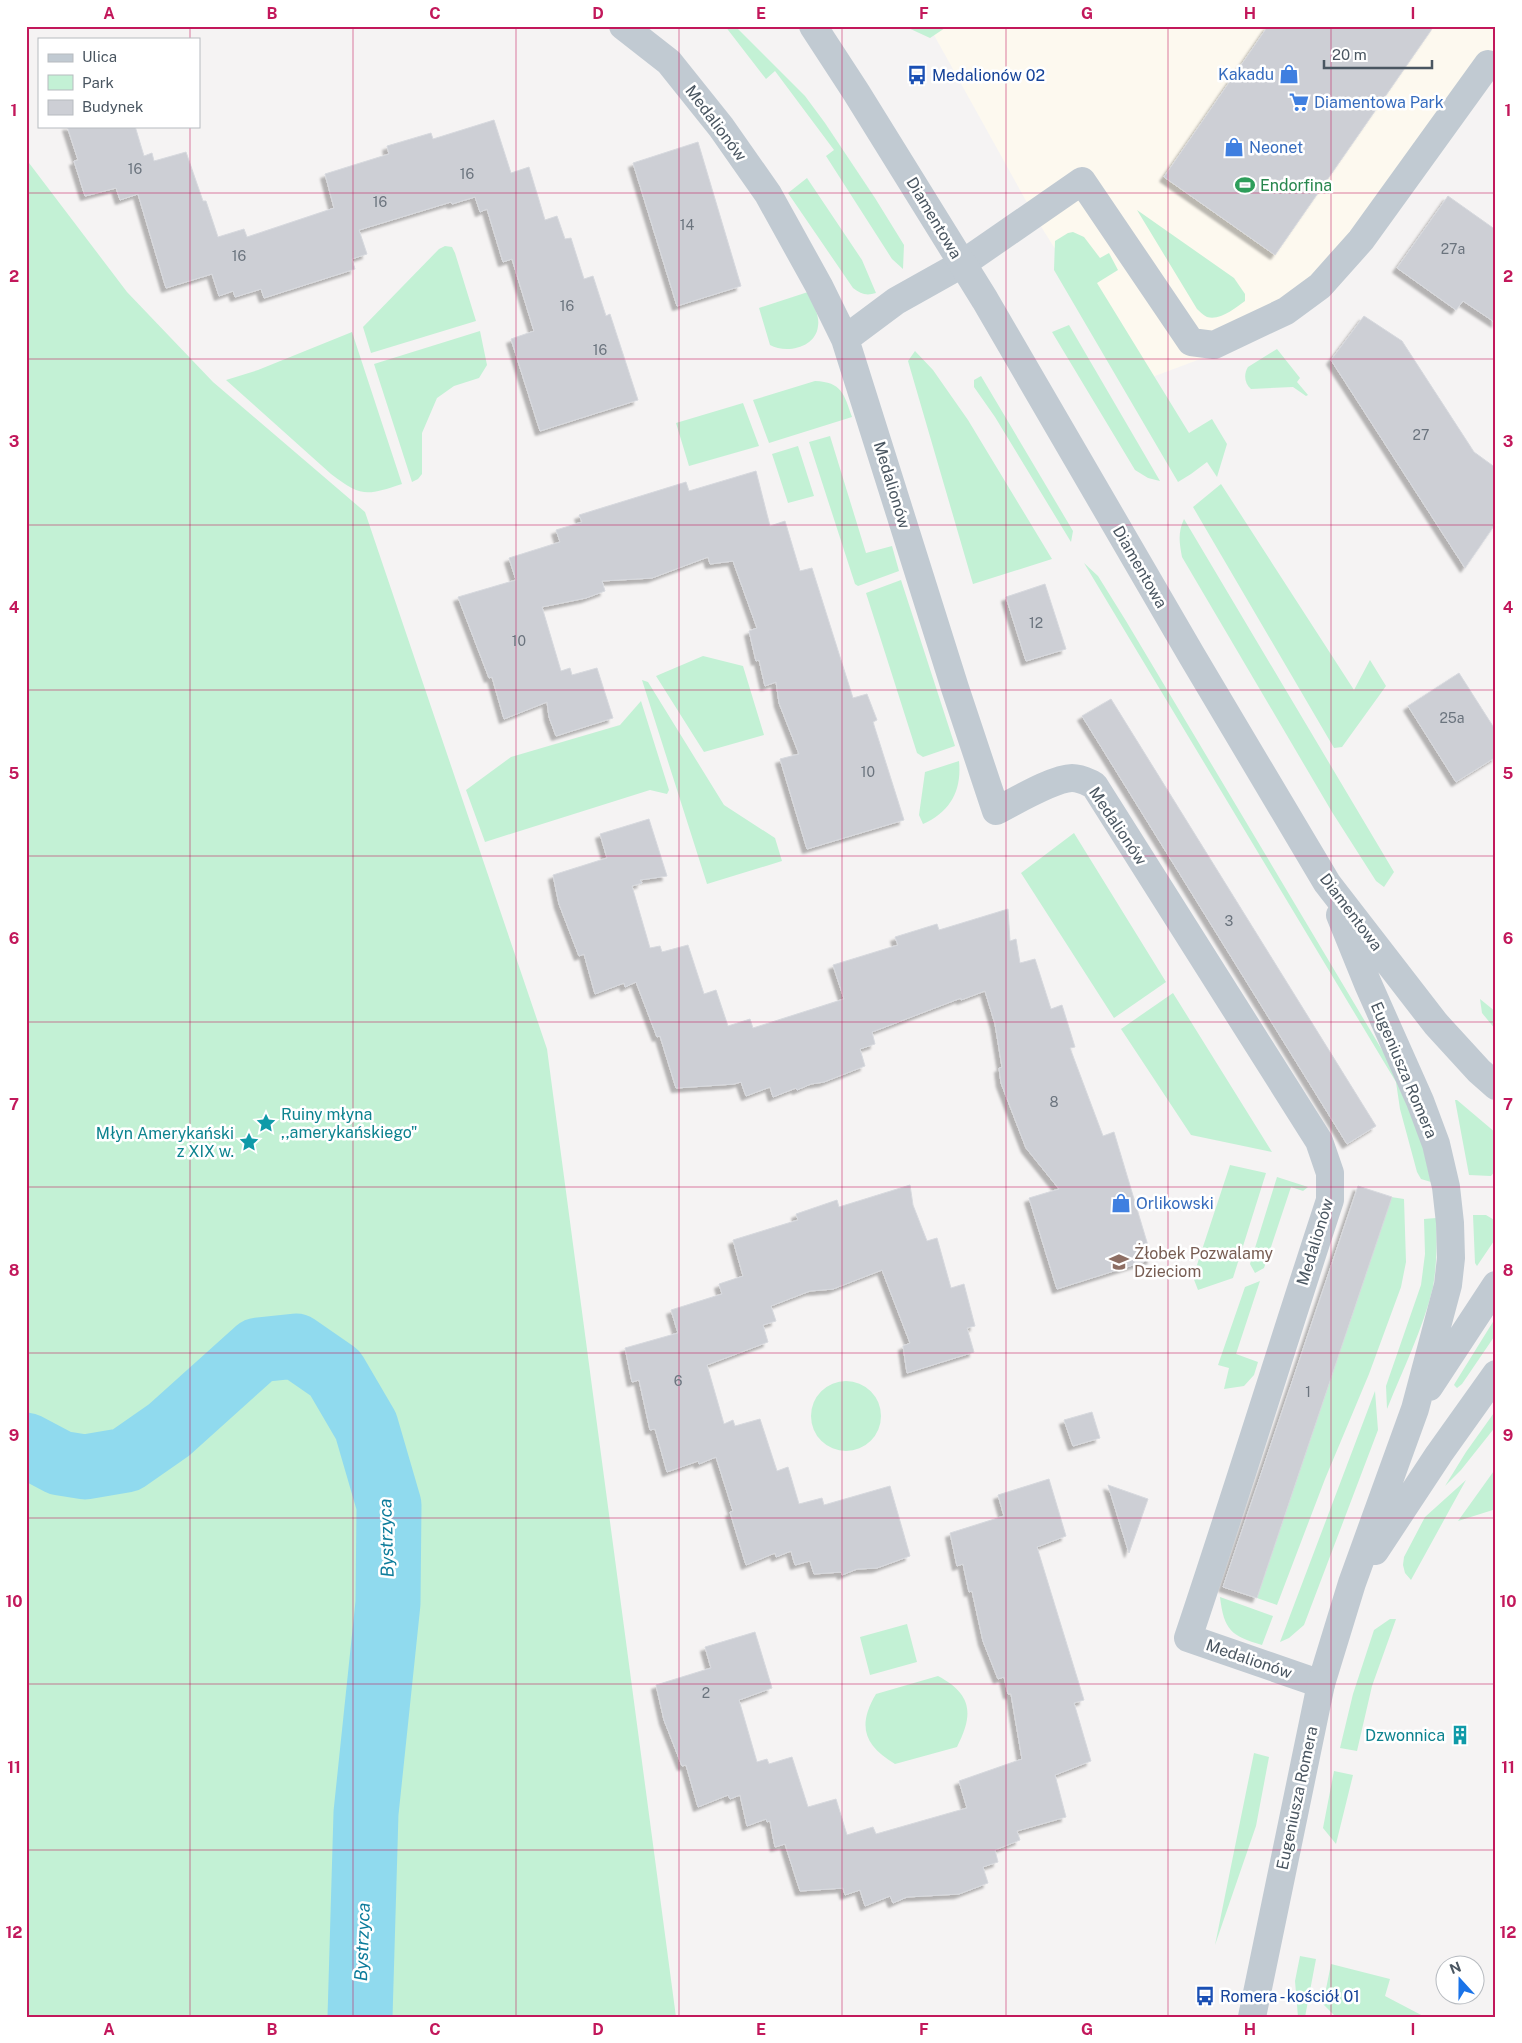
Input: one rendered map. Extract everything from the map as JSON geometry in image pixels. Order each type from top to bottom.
[{"type":"street","name":"Medalionów","points":[[623,26],[669,62],[721,127],[768,194],[814,277],[845,339],[955,688],[996,811],[1037,791],[1070,778],[1082,779],[1094,786],[1319,1141],[1330,1173],[1330,1200],[1188,1638],[1321,1684]]},
{"type":"street","name":"Diamentowa","points":[[813,26],[901,163],[1009,340],[1167,613],[1327,883],[1436,1024],[1479,1071],[1496,1086]]},
{"type":"street","points":[[845,339],[896,301],[962,264],[1082,181],[1191,342],[1214,345],[1286,310],[1320,286],[1361,240],[1488,64]]},
{"type":"street","name":"Eugeniusza Romera","points":[[1252,2017],[1321,1684],[1352,1583],[1415,1409],[1448,1285],[1451,1258],[1446,1187],[1436,1144],[1420,1101],[1368,984],[1327,883]]},
{"type":"street","name":"Eugeniusza Romera","points":[[1415,1409],[1496,1284]]},
{"type":"street","name":"Eugeniusza Romera","points":[[1352,1583],[1398,1518],[1439,1454],[1496,1374]]},
{"type":"shaded area","points":[[929,26],[1496,26],[1496,64],[1369,243],[1219,352],[1139,382],[1035,217]]},
{"type":"green space","points":[[725,26],[735,26],[805,96],[825,123],[904,245],[903,269],[892,259],[826,156],[834,150],[775,71],[766,79]]},
{"type":"green space","points":[[904,26],[948,26],[930,38]]},
{"type":"green space","points":[[26,159],[127,292],[213,382],[365,512],[547,1049],[676,2017],[26,2017]]},
{"type":"green space","points":[[807,178],[862,260],[876,293],[864,294],[853,288],[788,193]]},
{"type":"green space","points":[[1137,210],[1234,278],[1245,294],[1245,301],[1222,316],[1212,318],[1201,313]]},
{"type":"green space","points":[[1073,232],[1084,237],[1100,258],[1109,253],[1118,270],[1097,283],[1189,433],[1212,419],[1227,444],[1217,477],[1207,462],[1178,482],[1054,270],[1055,241]]},
{"type":"green space","points":[[445,246],[452,247],[455,253],[476,321],[371,353],[363,327],[439,249]]},
{"type":"green space","points":[[808,292],[818,317],[816,334],[812,340],[792,349],[777,348],[770,345],[759,308]]},
{"type":"green space","points":[[1069,325],[1160,481],[1148,478],[1135,470],[1052,332]]},
{"type":"green space","points":[[480,331],[487,365],[479,378],[454,386],[437,398],[422,433],[422,474],[412,482],[374,364]]},
{"type":"green space","points":[[352,332],[402,484],[380,491],[364,492],[341,482],[226,380],[258,370]]},
{"type":"green space","points":[[1277,349],[1300,378],[1297,382],[1308,395],[1306,396],[1293,387],[1251,389],[1247,385],[1245,376],[1248,367]]},
{"type":"green space","points":[[915,351],[933,370],[968,420],[1052,559],[973,584],[908,361]]},
{"type":"green space","points":[[981,376],[1073,531],[1071,542],[995,417],[974,387],[974,380]]},
{"type":"green space","points":[[815,381],[831,384],[841,391],[852,417],[769,443],[753,400]]},
{"type":"green space","points":[[743,403],[759,446],[689,466],[676,423]]},
{"type":"green space","points":[[830,436],[866,553],[892,546],[899,571],[858,586],[855,584],[809,442]]},
{"type":"green space","points":[[798,446],[814,496],[788,503],[772,454]]},
{"type":"green space","points":[[1221,484],[1354,690],[1370,660],[1386,686],[1342,747],[1334,748],[1193,507]]},
{"type":"green space","points":[[1184,519],[1394,872],[1384,887],[1376,881],[1332,812],[1182,557],[1180,537]]},
{"type":"green space","points":[[1084,563],[1098,576],[1126,621],[1394,1070],[1422,1143],[1431,1182],[1421,1179],[1417,1172],[1400,1109],[1396,1082]]},
{"type":"green space","points":[[901,580],[955,746],[923,757],[917,753],[866,593]]},
{"type":"green space","points":[[703,656],[743,666],[764,735],[704,752],[656,676]]},
{"type":"green space","points":[[642,680],[648,682],[724,805],[775,838],[782,861],[707,884]]},
{"type":"green space","points":[[641,701],[669,790],[667,794],[650,790],[485,842],[466,790],[511,757],[620,725]]},
{"type":"green space","points":[[959,761],[958,782],[952,799],[947,807],[923,824],[919,815],[925,772]]},
{"type":"green space","points":[[1074,833],[1166,982],[1114,1018],[1021,873]]},
{"type":"green space","points":[[1173,993],[1272,1152],[1191,1135],[1121,1029]]},
{"type":"green space","points":[[1480,999],[1496,1012],[1496,1030],[1482,1013]]},
{"type":"green space","points":[[1455,1100],[1496,1133],[1496,1170],[1491,1176],[1469,1175]]},
{"type":"green space","points":[[1230,1165],[1266,1173],[1233,1278],[1198,1290],[1193,1277]]},
{"type":"green space","points":[[1277,1177],[1308,1187],[1303,1191],[1291,1187],[1264,1268],[1255,1273],[1250,1264]]},
{"type":"green space","points":[[1391,1197],[1404,1199],[1406,1262],[1401,1287],[1369,1374],[1325,1479],[1277,1605],[1257,1598]]},
{"type":"green space","points":[[1473,1215],[1486,1215],[1496,1221],[1496,1238],[1477,1266],[1475,1263]]},
{"type":"green space","points":[[1436,1218],[1435,1270],[1429,1303],[1387,1409],[1386,1386],[1421,1285],[1425,1254],[1424,1219]]},
{"type":"green space","points":[[1260,1281],[1236,1354],[1258,1362],[1254,1375],[1244,1386],[1224,1389],[1229,1368],[1218,1365],[1245,1287]]},
{"type":"green space","points":[[1496,1317],[1496,1334],[1462,1384],[1457,1388],[1454,1385],[1455,1383]]},
{"type":"green space","points":[[846,1381],[859,1384],[871,1391],[878,1403],[881,1416],[878,1429],[871,1441],[859,1448],[846,1451],[833,1448],[821,1441],[814,1429],[811,1416],[814,1403],[821,1391],[833,1384]]},
{"type":"green space","points":[[1375,1391],[1378,1430],[1304,1625],[1289,1638],[1280,1642]]},
{"type":"green space","points":[[1496,1410],[1496,1426],[1461,1470],[1445,1486],[1466,1452]]},
{"type":"green space","points":[[1496,1468],[1496,1509],[1458,1521]]},
{"type":"green space","points":[[1466,1480],[1411,1580],[1405,1573],[1404,1557],[1425,1517]]},
{"type":"green space","points":[[1220,1597],[1273,1616],[1262,1645],[1236,1635],[1231,1630],[1224,1617]]},
{"type":"green space","points":[[1390,1619],[1396,1619],[1372,1686],[1357,1751],[1340,1748],[1353,1694],[1374,1630]]},
{"type":"green space","points":[[907,1624],[917,1662],[870,1675],[860,1637]]},
{"type":"green space","points":[[938,1676],[958,1690],[967,1706],[966,1725],[957,1747],[895,1764],[876,1750],[870,1742],[865,1725],[870,1705],[876,1694]]},
{"type":"green space","points":[[1254,1753],[1269,1757],[1256,1826],[1215,1945]]},
{"type":"green space","points":[[1334,1771],[1353,1775],[1336,1844],[1323,1828]]},
{"type":"green space","points":[[1300,1956],[1316,1959],[1305,2017],[1298,2017],[1295,1981]]},
{"type":"green space","points":[[1331,1964],[1390,1979],[1385,1996],[1425,2017],[1336,2017],[1323,2004]]},
{"type":"building","name":"Diamentowa Park","points":[[1268,26],[1434,26],[1275,255],[1164,177]]},
{"type":"building","points":[[494,120],[511,173],[529,167],[545,220],[557,216],[565,239],[571,238],[584,279],[593,276],[606,316],[610,314],[638,400],[540,431],[511,339],[534,331],[512,259],[503,262],[487,209],[480,212],[475,197],[452,204],[451,202],[359,230],[367,254],[352,259],[355,269],[264,298],[261,289],[235,297],[233,291],[219,296],[212,274],[166,288],[138,194],[120,200],[116,188],[85,196],[74,161],[78,160],[68,128],[136,128],[144,156],[152,153],[154,161],[186,152],[218,237],[244,229],[247,237],[334,208],[325,174],[389,154],[387,146],[431,133],[433,139]]},
{"type":"building","points":[[698,142],[741,286],[677,306],[633,163]]},
{"type":"building","points":[[1448,196],[1496,230],[1496,323],[1463,301],[1456,310],[1397,268]]},
{"type":"building","points":[[1364,316],[1402,341],[1474,452],[1496,468],[1496,523],[1465,568],[1331,360]]},
{"type":"building","points":[[756,471],[770,526],[785,521],[800,571],[812,568],[853,698],[867,694],[877,720],[873,722],[904,820],[807,849],[780,759],[799,754],[779,703],[776,682],[765,686],[759,660],[756,661],[749,631],[757,628],[733,561],[710,564],[708,557],[652,578],[602,581],[605,591],[586,598],[542,607],[561,671],[570,668],[572,675],[597,668],[613,718],[556,736],[549,717],[547,702],[504,719],[492,677],[489,678],[458,597],[516,580],[509,558],[560,542],[556,530],[582,522],[579,515],[686,482],[689,491]]},
{"type":"building","points":[[1045,584],[1066,649],[1026,661],[1006,597]]},
{"type":"building","points":[[1459,673],[1496,731],[1496,757],[1456,782],[1408,706]]},
{"type":"building","points":[[1111,699],[1376,1126],[1347,1144],[1082,716]]},
{"type":"building","points":[[649,819],[667,876],[640,880],[642,883],[632,886],[650,948],[660,946],[662,952],[688,945],[704,994],[716,990],[728,1026],[750,1019],[753,1028],[844,999],[833,965],[898,945],[895,937],[937,924],[939,930],[1008,909],[1010,941],[1016,939],[1020,963],[1035,959],[1051,1009],[1062,1005],[1075,1047],[1070,1048],[1103,1136],[1114,1132],[1152,1259],[1057,1289],[1029,1198],[1059,1189],[1026,1148],[1001,1083],[999,1068],[1002,1067],[995,1024],[985,991],[961,1000],[961,998],[872,1032],[875,1044],[860,1049],[865,1066],[824,1082],[811,1084],[797,1090],[796,1088],[773,1097],[770,1087],[746,1096],[741,1082],[676,1088],[660,1036],[657,1037],[636,982],[625,987],[624,983],[595,994],[584,954],[579,956],[559,904],[553,875],[607,858],[600,834]]},
{"type":"building","points":[[910,1185],[913,1205],[927,1241],[937,1238],[951,1288],[964,1284],[975,1326],[967,1328],[974,1352],[907,1373],[903,1346],[910,1343],[882,1270],[833,1289],[810,1291],[771,1306],[776,1321],[763,1325],[768,1342],[707,1365],[724,1424],[733,1420],[735,1426],[760,1419],[777,1471],[788,1467],[799,1504],[822,1498],[824,1505],[890,1486],[910,1556],[877,1568],[857,1569],[842,1575],[841,1572],[814,1574],[810,1561],[795,1565],[791,1551],[776,1557],[775,1553],[746,1565],[730,1512],[733,1511],[716,1457],[699,1464],[698,1461],[667,1472],[655,1429],[650,1430],[639,1380],[632,1382],[625,1348],[678,1333],[671,1310],[722,1294],[719,1284],[743,1276],[733,1240],[798,1220],[796,1214],[837,1200],[839,1207]]},
{"type":"building","points":[[1358,1186],[1392,1197],[1257,1598],[1223,1587]]},
{"type":"building","points":[[1092,1412],[1100,1438],[1073,1446],[1064,1420]]},
{"type":"building","points":[[1049,1479],[1066,1536],[1037,1547],[1084,1700],[1074,1703],[1091,1761],[1055,1775],[1066,1817],[1017,1831],[1020,1840],[995,1850],[998,1862],[983,1867],[988,1883],[959,1894],[907,1897],[893,1903],[890,1896],[865,1906],[860,1890],[845,1895],[843,1888],[800,1891],[785,1844],[775,1847],[770,1821],[767,1822],[766,1819],[747,1826],[740,1795],[730,1799],[728,1795],[698,1807],[686,1765],[682,1766],[664,1720],[656,1685],[711,1668],[705,1647],[755,1632],[772,1688],[739,1700],[757,1762],[767,1759],[769,1764],[792,1757],[808,1807],[836,1799],[847,1835],[873,1827],[876,1834],[967,1808],[959,1781],[1022,1759],[1011,1694],[1008,1694],[1004,1677],[998,1679],[983,1641],[972,1591],[969,1592],[963,1564],[957,1566],[950,1533],[1004,1516],[998,1495]]},
{"type":"building","points":[[1108,1485],[1148,1499],[1129,1553]]},
{"type":"waterway","name":"Bystrzyca","points":[[26,1445],[60,1463],[85,1467],[126,1460],[169,1430],[258,1350],[296,1346],[335,1373],[366,1426],[389,1505],[388,1603],[366,1813],[360,2017]]},
{"type":"place","name":"Kakadu","points":[[1289,74]]},
{"type":"place","name":"Medalionów 02","points":[[917,75]]},
{"type":"place","name":"Diamentowa Park","points":[[1299,102]]},
{"type":"place","name":"Neonet","points":[[1234,147]]},
{"type":"place","name":"Endorfina","points":[[1245,185]]},
{"type":"place","name":"Ruiny młyna ,,amerykańskiego\"","points":[[266,1123]]},
{"type":"place","name":"Młyn Amerykański z XIX w.","points":[[249,1142]]},
{"type":"place","name":"Orlikowski","points":[[1121,1203]]},
{"type":"place","name":"Żłobek Pozwalamy Dzieciom","points":[[1119,1262]]},
{"type":"place","name":"Dzwonnica","points":[[1460,1735]]},
{"type":"place","name":"Romera - kościół 01","points":[[1205,1996]]}]
